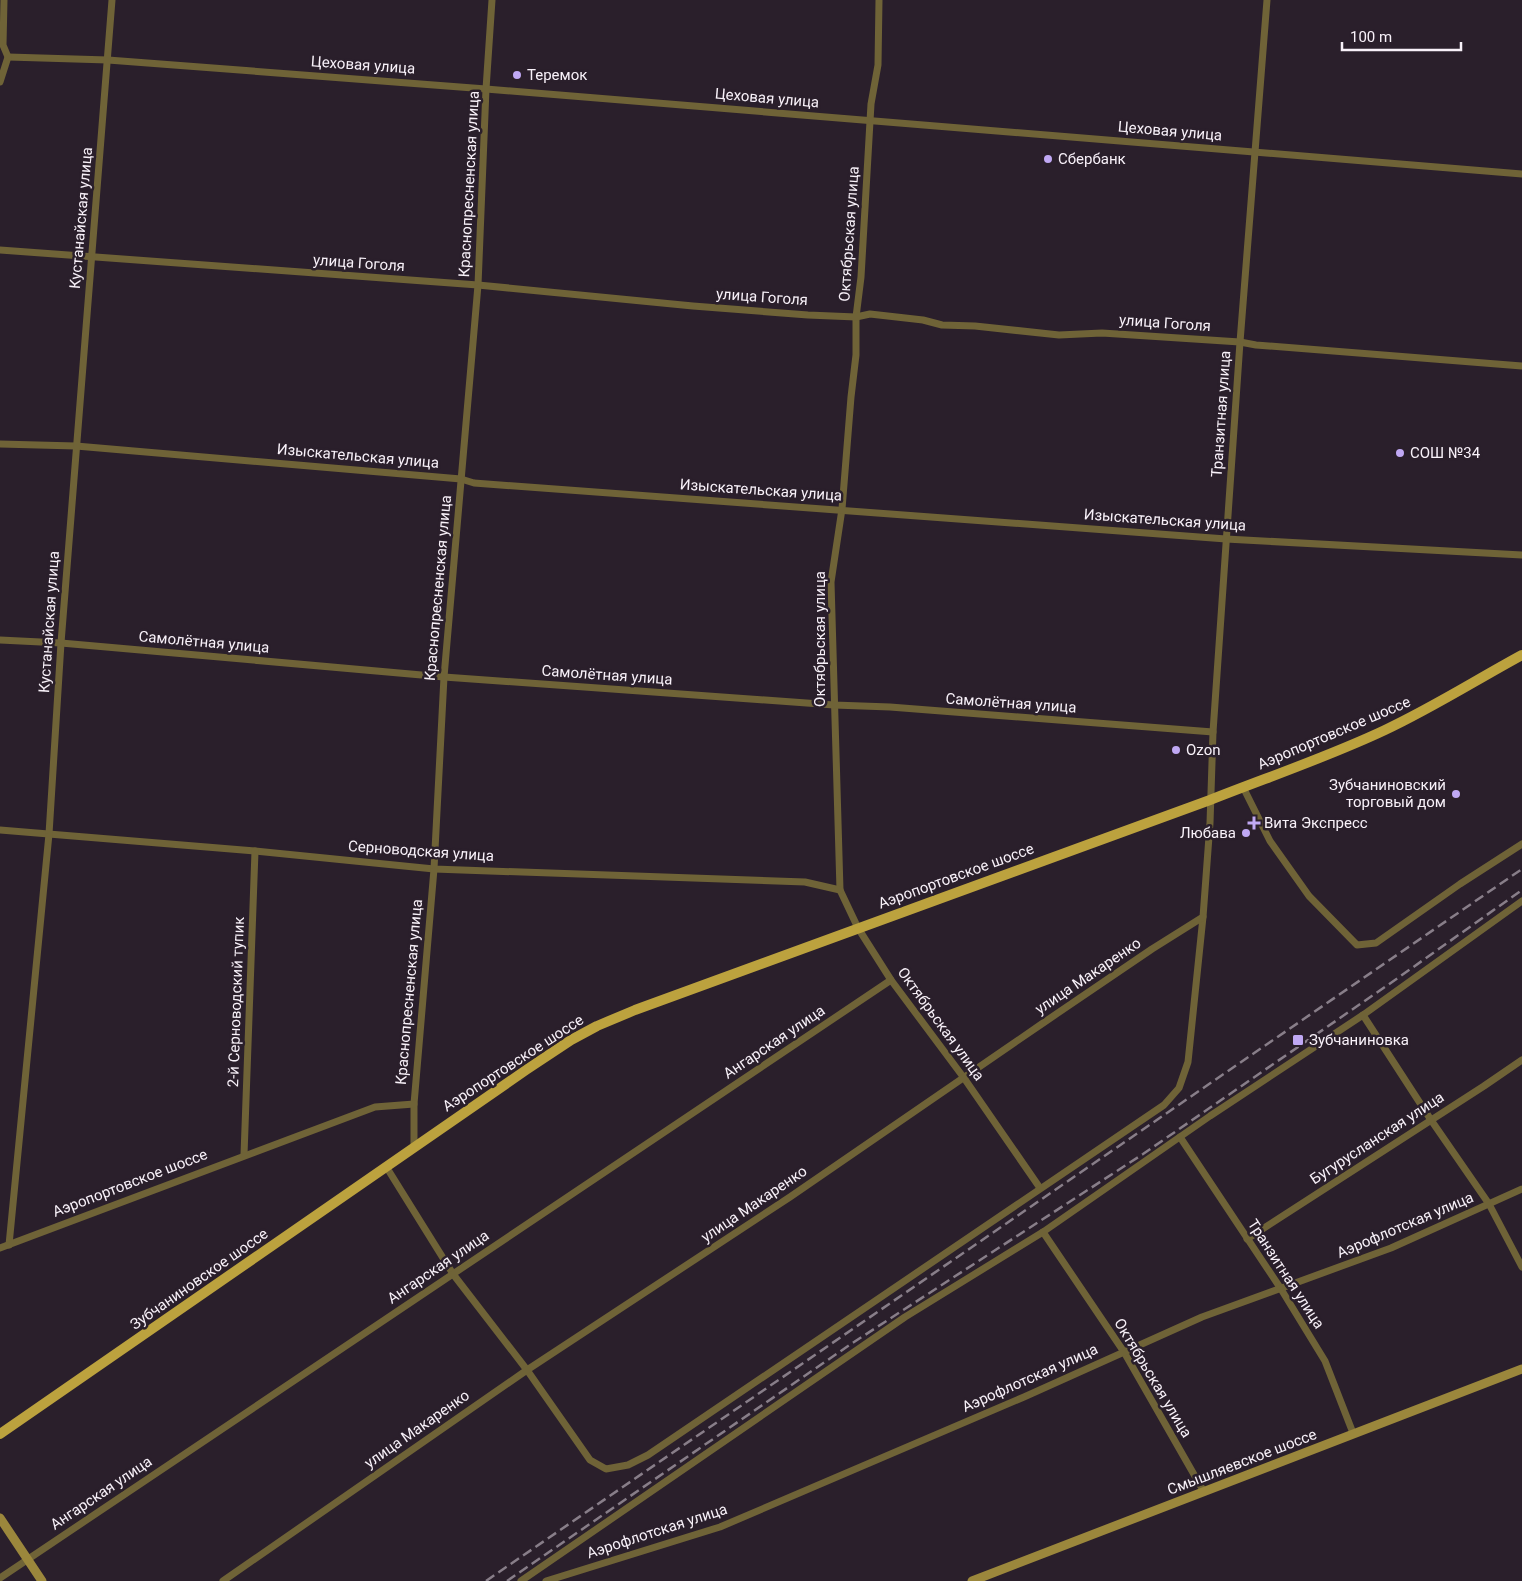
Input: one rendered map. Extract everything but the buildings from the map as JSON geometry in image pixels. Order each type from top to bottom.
[{"type":"main road","name":"Аэропортовское шоссе","points":[[414,1148],[571,1040],[597,1026],[635,1010],[1210,800],[1384,731],[1522,655]]},
{"type":"main road","name":"Зубчаниновское шоссе","points":[[0,1434],[414,1148]]},
{"type":"street","points":[[0,82],[8,57],[1,45],[4,0]]},
{"type":"street","name":"Кустанайская улица","points":[[9,1245],[49,834],[61,643],[112,0]]},
{"type":"street","name":"Краснопресненская улица","points":[[414,1148],[414,1104],[434,869],[444,676],[478,285],[486,88],[492,0]]},
{"type":"street","name":"Октябрьская улица","points":[[879,0],[878,66],[870,120],[861,278],[856,317],[856,355],[842,509],[831,582],[840,890],[858,928],[890,980],[964,1078],[1040,1188]]},
{"type":"street","name":"Транзитная улица","points":[[1210,800],[1240,342],[1267,0]]},
{"type":"street","name":"Цеховая улица","points":[[8,57],[108,60],[486,88],[1522,174]]},
{"type":"street","name":"улица Гоголя","points":[[0,250],[478,285],[808,315],[856,317],[870,314],[923,320],[942,326],[975,326],[1059,335],[1102,333],[1240,342],[1256,345],[1522,366]]},
{"type":"street","name":"Изыскательская улица","points":[[0,444],[76,446],[461,479],[474,483],[1226,539],[1522,556]]},
{"type":"street","name":"Самолётная улица","points":[[0,640],[61,643],[444,676],[1213,732]]},
{"type":"street","points":[[1243,787],[1270,841],[1310,896],[1357,945],[1376,943],[1460,884],[1522,844]]},
{"type":"street","points":[[386,1168],[453,1274],[527,1370],[590,1460],[606,1468],[628,1465],[648,1455],[1164,1105],[1179,1088],[1188,1062],[1203,917],[1210,800]]},
{"type":"street","name":"Серноводская улица","points":[[0,830],[255,851],[434,869],[805,882],[840,890]]},
{"type":"street","name":"2-й Серноводский тупик","points":[[244,1155],[255,851]]},
{"type":"street","points":[[521,1581],[904,1317],[1043,1232],[1180,1137],[1364,1015],[1522,901]]},
{"type":"street","name":"улица Макаренко","points":[[223,1581],[527,1370],[790,1197],[1152,949],[1203,917]]},
{"type":"street","name":"Ангарская улица","points":[[0,1578],[890,980]]},
{"type":"street","points":[[1364,1015],[1431,1120],[1489,1204],[1522,1267]]},
{"type":"street","name":"Бугурусланская улица","points":[[1247,1239],[1522,1060]]},
{"type":"street","name":"Аэропортовское шоссе","points":[[0,1248],[376,1107],[414,1104]]},
{"type":"street","name":"Транзитная улица","points":[[1180,1137],[1281,1289],[1325,1361],[1353,1434]]},
{"type":"street","name":"Аэрофлотская улица","points":[[546,1581],[720,1527],[1024,1397],[1202,1317],[1391,1248],[1522,1189]]},
{"type":"street","name":"Октябрьская улица","points":[[1043,1232],[1124,1352],[1204,1492]]},
{"type":"street","name":"Смышляевское шоссе","points":[[972,1581],[1522,1369]]},
{"type":"street","points":[[0,1518],[42,1581]]},
{"type":"railway","points":[[486,1581],[1522,869]]},
{"type":"railway","points":[[507,1581],[851,1344],[1143,1154],[1522,890]]},
{"type":"place","name":"Теремок","points":[[517,75]]},
{"type":"place","name":"Сбербанк","points":[[1048,159]]},
{"type":"place","name":"СОШ №34","points":[[1400,453]]},
{"type":"place","name":"Ozon","points":[[1176,750]]},
{"type":"place","name":"Зубчаниновский торговый дом","points":[[1456,794]]},
{"type":"place","name":"Вита Экспресс","points":[[1254,823]]},
{"type":"place","name":"Любава","points":[[1246,833]]},
{"type":"place","name":"Зубчаниновка","points":[[1298,1040]]}]
